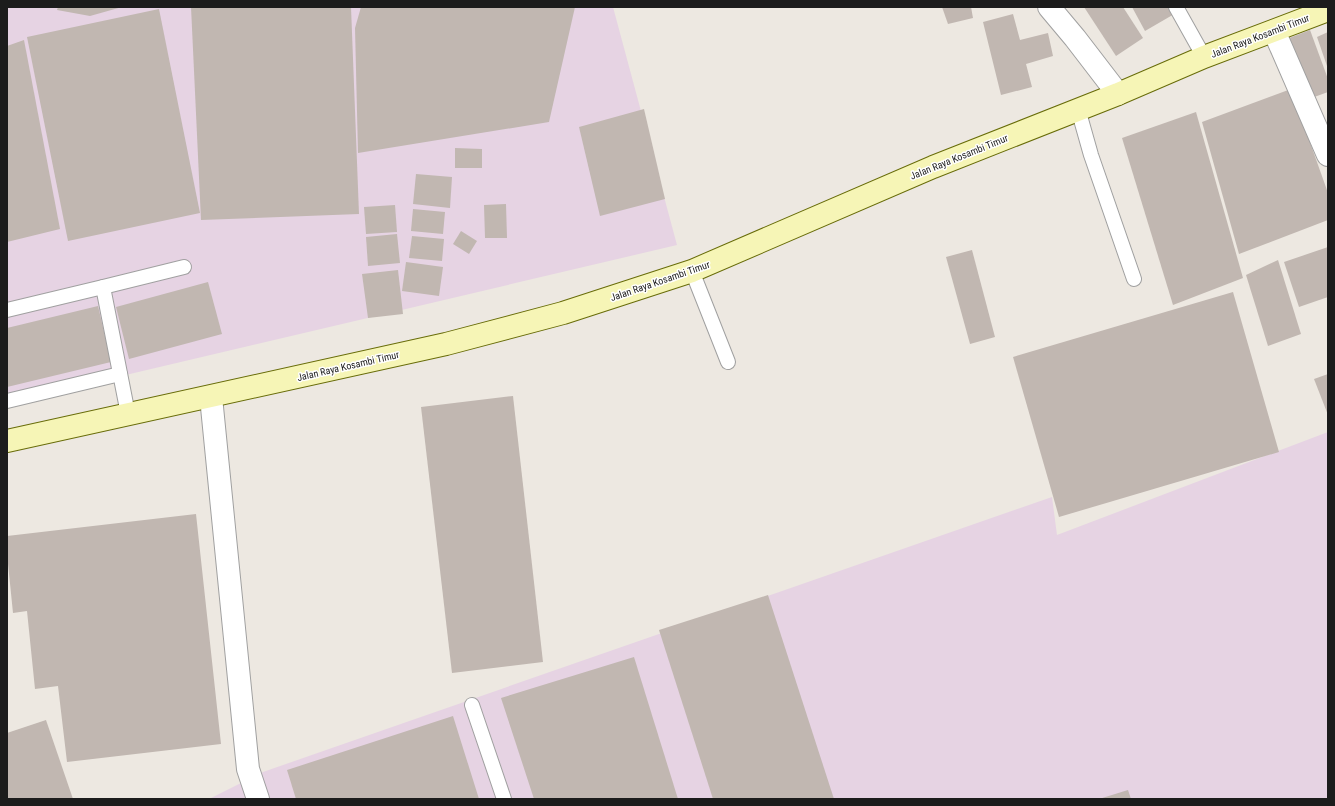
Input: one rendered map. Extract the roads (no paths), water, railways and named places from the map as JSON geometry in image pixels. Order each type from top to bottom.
[{"type":"main road","name":"Jalan Raya Kosambi Timur","points":[[7,441],[212,397],[446,344],[563,313],[692,271],[933,167],[1118,94],[1204,57],[1328,10]]},
{"type":"street","points":[[1049,7],[1118,94]]},
{"type":"street","points":[[1274,31],[1328,155]]},
{"type":"street","points":[[212,397],[248,769],[258,799]]},
{"type":"lane","points":[[1176,7],[1204,57]]},
{"type":"lane","points":[[1078,109],[1091,155],[1134,279]]},
{"type":"lane","points":[[7,310],[184,267]]},
{"type":"lane","points":[[692,271],[728,362]]},
{"type":"lane","points":[[103,287],[128,414]]},
{"type":"lane","points":[[7,401],[120,374]]},
{"type":"lane","points":[[472,705],[504,799]]}]
